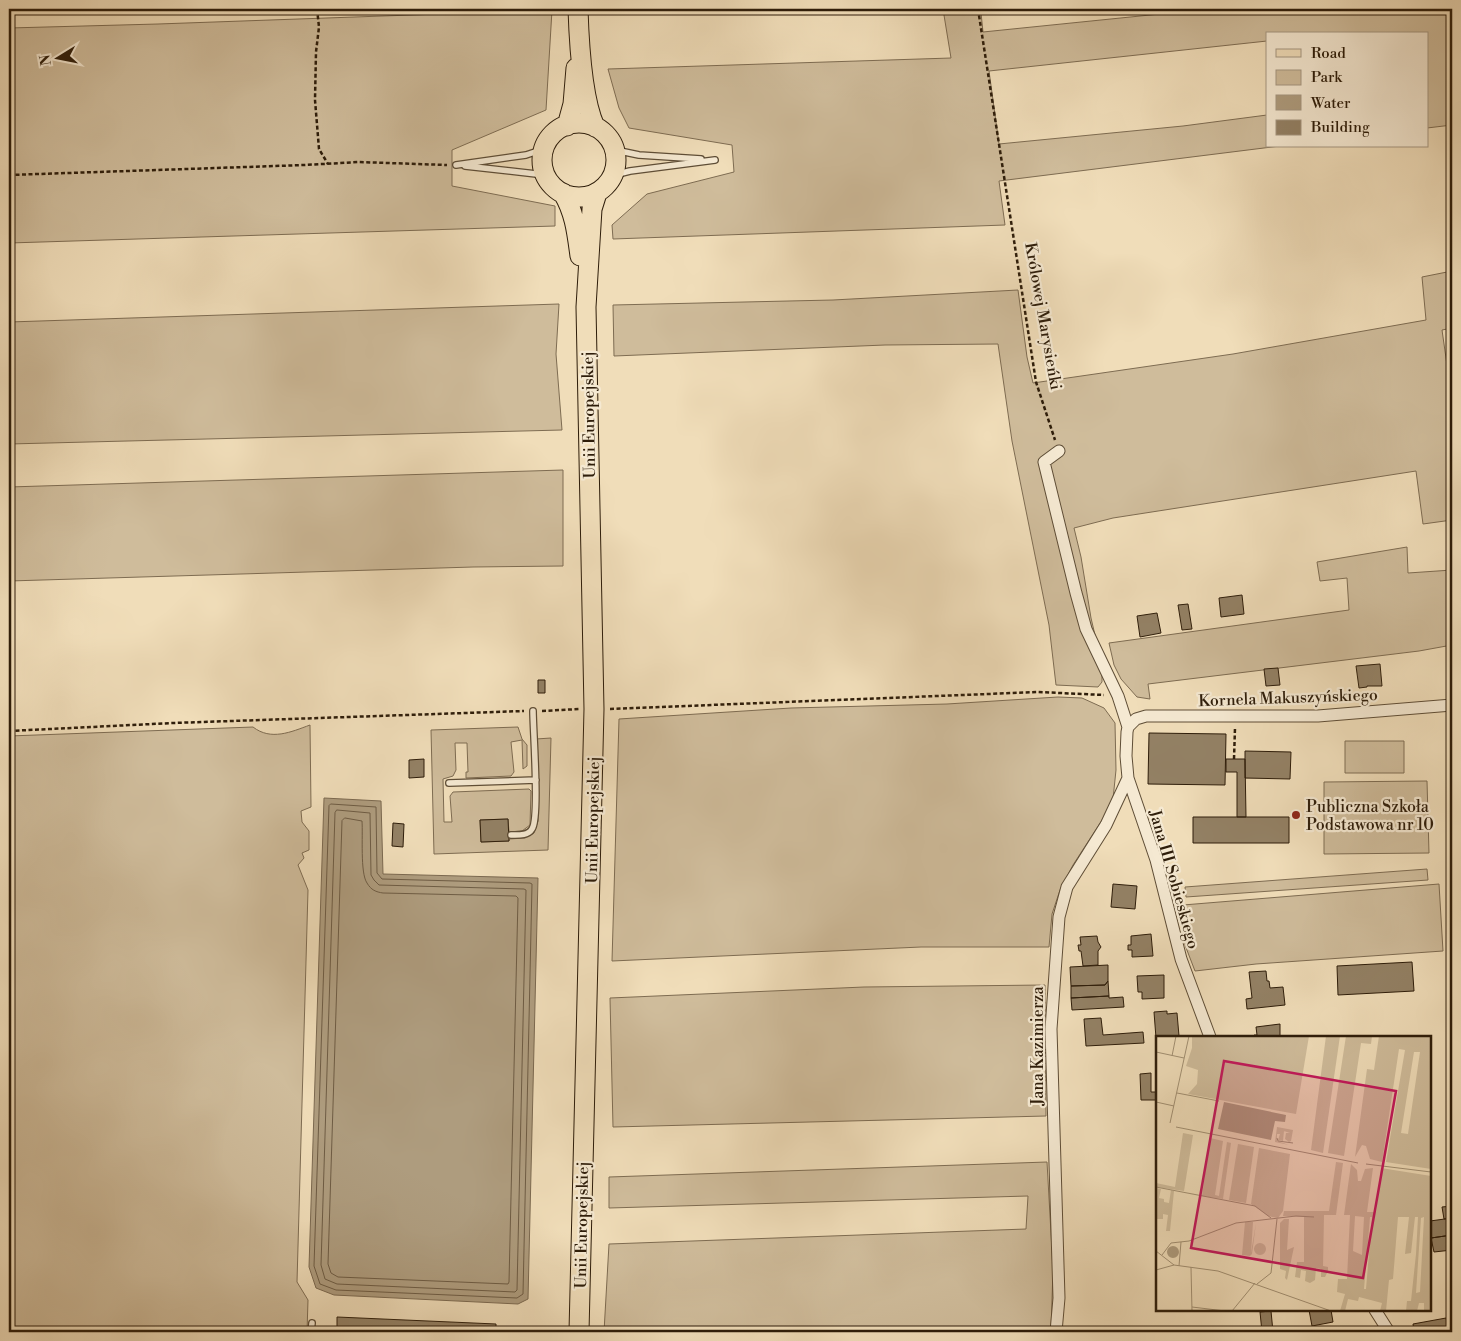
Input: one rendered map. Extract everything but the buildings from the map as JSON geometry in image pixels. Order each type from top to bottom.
[{"type":"main road","points":[[578,9],[579,40],[588,104],[595,127]]},
{"type":"main road","points":[[567,126],[572,104],[579,40]]},
{"type":"main road","points":[[581,123],[595,127],[608,137],[616,157],[616,169],[611,180],[603,188],[581,197],[570,196],[551,184],[545,175],[542,164],[544,149],[553,134],[567,126],[581,123]]},
{"type":"main road","name":"Unii Europejskiej","points":[[578,1332],[594,709],[586,307],[591,219],[596,192]]},
{"type":"main road","name":"Unii Europejskiej","points":[[564,193],[575,220],[586,307]]},
{"type":"street","points":[[1059,451],[1044,462],[1076,593],[1086,628],[1118,696],[1128,727]]},
{"type":"street","name":"Kornela Makuszyńskiego","points":[[1128,727],[1136,719],[1146,716],[1318,716],[1452,705]]},
{"type":"street","name":"Jana III Sobieskiego","points":[[1128,727],[1126,756],[1128,778],[1156,860],[1181,959],[1210,1036]]},
{"type":"street","name":"Jana Kazimierza","points":[[1056,1332],[1059,1298],[1050,1029],[1058,917],[1067,887],[1106,825],[1128,778]]},
{"type":"street","points":[[1376,1311],[1389,1332]]},
{"type":"lane","points":[[456,165],[526,155],[544,149]]},
{"type":"lane","points":[[611,180],[622,173],[630,171],[715,160],[639,155],[614,150]]},
{"type":"lane","points":[[456,165],[545,175]]},
{"type":"lane","points":[[511,835],[529,832],[535,824],[536,780],[533,711]]},
{"type":"lane","points":[[449,783],[536,780]]},
{"type":"lane","points":[[311,1332],[312,1324]]},
{"type":"path","points":[[317,9],[319,27],[316,52],[316,100],[319,149],[328,164]]},
{"type":"path","name":"Królowej Marysieńki","points":[[978,9],[1036,382],[1059,451]]},
{"type":"path","points":[[9,175],[369,162],[456,165]]},
{"type":"path","points":[[9,731],[173,723],[1038,692],[1118,696]]},
{"type":"path","points":[[1234,759],[1235,724]]},
{"type":"green space","points":[[943,9],[1029,9],[981,13],[983,32],[1209,9],[1452,9],[1452,125],[1428,128],[1428,32],[1266,32],[1266,41],[989,71],[999,144],[1183,126],[1266,115],[1266,148],[999,181],[1005,225],[613,239],[612,225],[647,194],[734,172],[732,145],[629,128],[619,108],[608,69],[951,58]]},
{"type":"green space","points":[[552,10],[546,110],[452,150],[452,186],[555,206],[555,226],[9,243],[9,28]]},
{"type":"green space","points":[[1452,271],[1452,328],[1442,330],[1448,372],[1452,372],[1452,520],[1423,524],[1416,471],[1113,518],[1074,528],[1102,665],[1102,682],[1098,687],[1056,685],[1049,625],[1012,441],[998,344],[885,345],[614,356],[613,305],[833,300],[1018,290],[1027,357],[1033,383],[1233,354],[1426,320],[1422,277]]},
{"type":"green space","points":[[559,304],[556,354],[562,430],[9,444],[9,322]]},
{"type":"green space","points":[[563,470],[563,566],[9,581],[9,487]]},
{"type":"green space","points":[[1407,547],[1408,573],[1452,570],[1452,645],[1419,651],[1148,684],[1150,699],[1137,697],[1121,679],[1114,665],[1109,643],[1349,610],[1347,578],[1320,581],[1317,562]]},
{"type":"green space","points":[[1058,697],[1082,698],[1104,708],[1115,723],[1116,770],[1113,799],[1060,890],[1052,914],[1049,947],[921,947],[612,961],[619,719],[791,708],[947,704]]},
{"type":"green space","points":[[310,725],[311,807],[301,811],[302,822],[309,831],[309,850],[302,853],[304,858],[298,865],[308,890],[297,1282],[308,1300],[307,1332],[9,1332],[9,736],[253,727],[267,734],[281,734]]},
{"type":"green space","points":[[518,727],[522,739],[527,745],[527,766],[523,769],[522,740],[511,742],[514,772],[511,776],[466,778],[466,772],[468,772],[467,743],[455,743],[456,770],[453,776],[443,779],[444,822],[452,822],[450,796],[453,792],[529,789],[531,791],[530,825],[522,831],[509,832],[508,819],[480,820],[481,842],[509,841],[509,839],[525,838],[534,833],[538,821],[536,739],[551,738],[548,850],[434,854],[431,730]]},
{"type":"green space","points":[[1345,741],[1404,741],[1404,773],[1345,773]]},
{"type":"green space","points":[[1427,781],[1429,853],[1324,854],[1324,782]]},
{"type":"green space","points":[[1427,869],[1428,880],[1186,897],[1185,887]]},
{"type":"green space","points":[[1439,884],[1443,951],[1256,964],[1195,971],[1185,945],[1183,905]]},
{"type":"green space","points":[[1045,985],[1046,1116],[613,1127],[610,998],[864,987]]},
{"type":"green space","points":[[1047,1162],[1053,1269],[1051,1332],[604,1332],[609,1244],[1026,1229],[1028,1196],[609,1208],[609,1177]]},
{"type":"water","points":[[324,798],[381,801],[383,874],[538,878],[528,1299],[518,1304],[334,1295],[316,1288],[309,1267]]},
{"type":"place","name":"Publiczna Szkoła Podstawowa nr 10","points":[[1296,815]]}]
